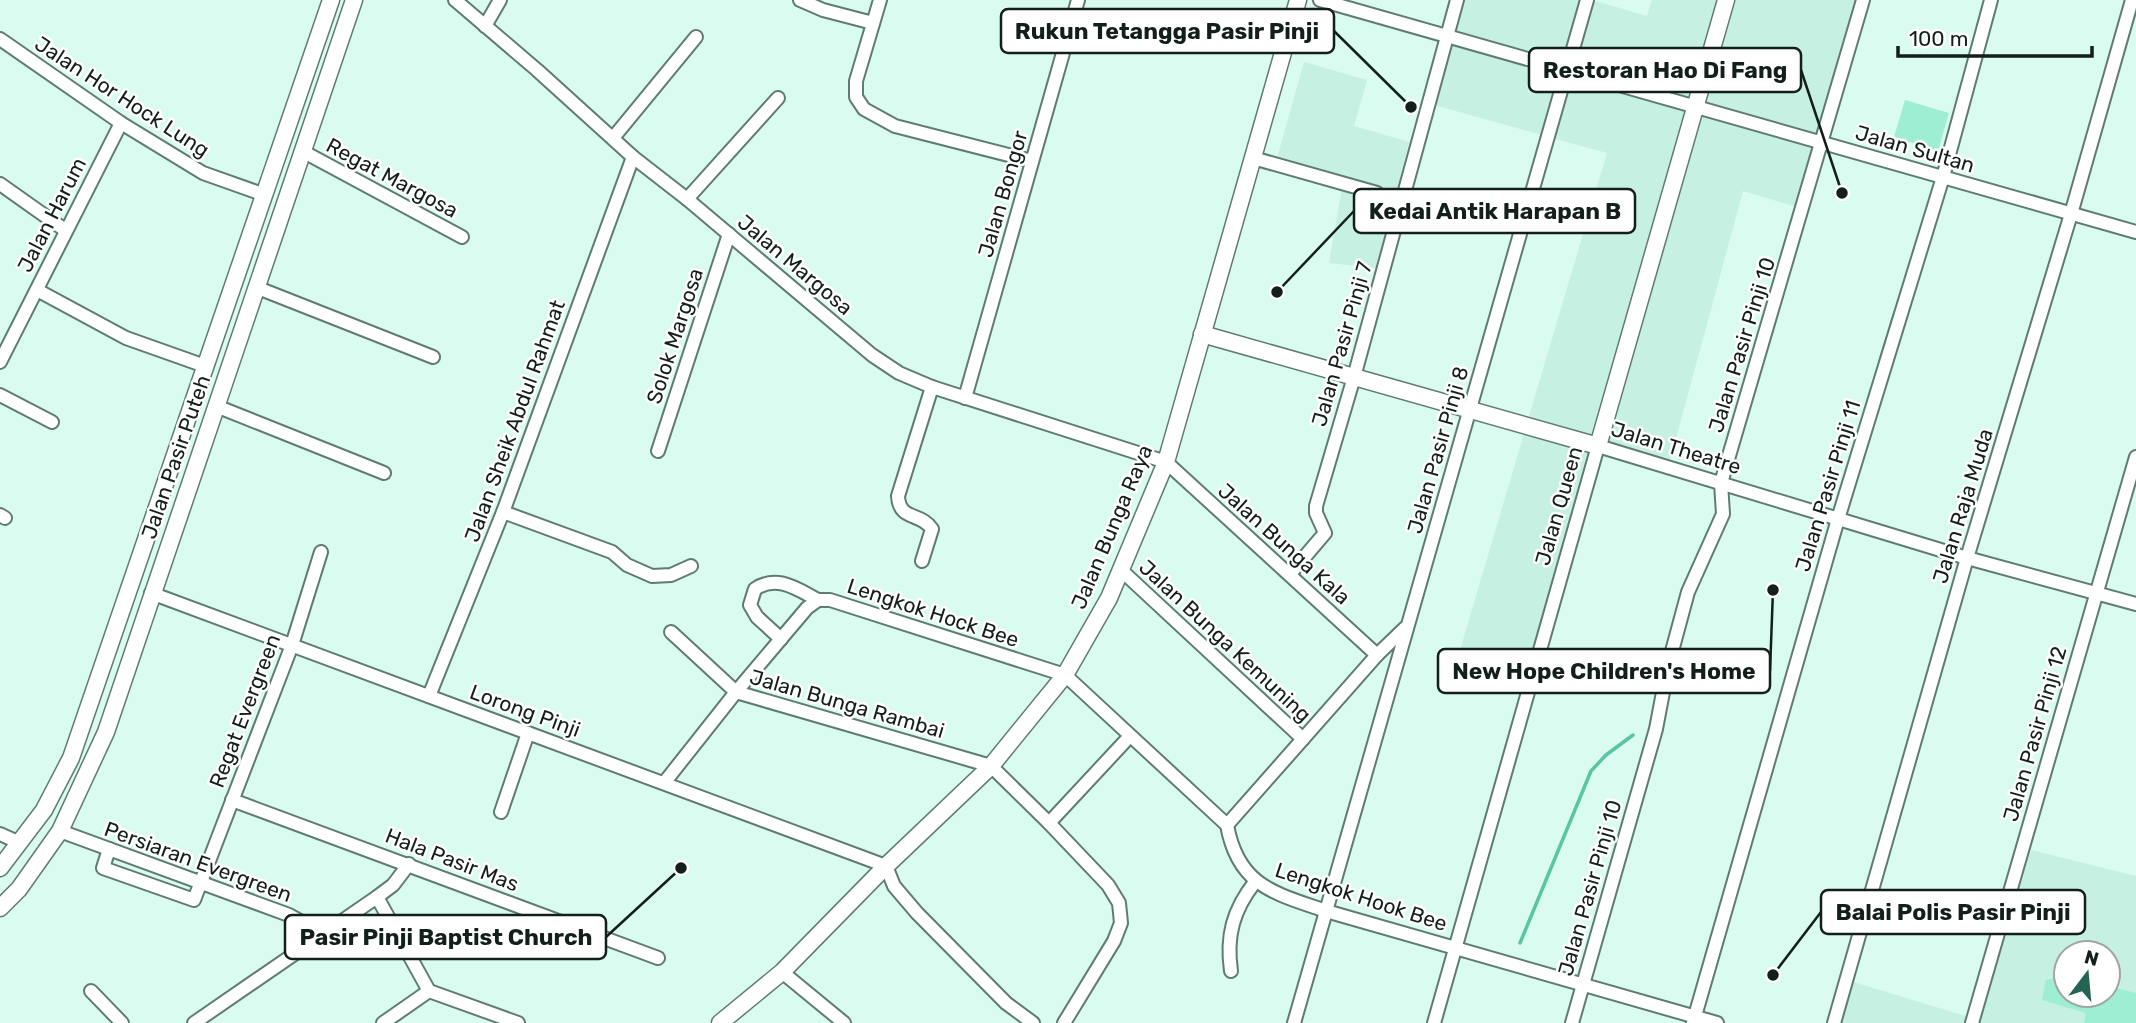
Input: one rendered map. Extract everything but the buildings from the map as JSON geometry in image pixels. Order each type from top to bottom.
[{"type":"main road","name":"Jalan Pasir Puteh","points":[[0,868],[44,810],[71,758],[331,0]]},
{"type":"main road","name":"Jalan Pasir Puteh","points":[[0,908],[19,888],[60,831],[106,732],[354,0]]},
{"type":"main road","name":"Jalan Bunga Raya","points":[[720,1023],[782,972],[886,866],[991,766],[1065,675],[1109,598],[1166,462],[1298,0]]},
{"type":"main road","name":"Jalan Queen","points":[[1598,446],[1726,0]]},
{"type":"main road","name":"Jalan Theatre","points":[[1202,334],[1598,446]]},
{"type":"street","name":"Jalan Margosa","points":[[455,0],[633,157],[687,199],[872,355],[899,373],[932,387],[1166,462]]},
{"type":"street","points":[[485,26],[500,0]]},
{"type":"street","points":[[800,0],[823,10],[873,23]]},
{"type":"street","points":[[880,0],[856,81],[856,97],[864,109],[895,125],[1032,161]]},
{"type":"street","name":"Jalan Bongor","points":[[965,398],[1078,0]]},
{"type":"street","name":"Jalan Sultan","points":[[1320,0],[2136,232]]},
{"type":"street","name":"Jalan Pasir Pinji 7","points":[[1290,573],[1325,533],[1316,513],[1319,496],[1457,0]]},
{"type":"street","name":"Jalan Pasir Pinji 8","points":[[1294,1023],[1587,0]]},
{"type":"street","name":"Jalan Pasir Pinji 10","points":[[1572,1023],[1656,729],[1668,666],[1688,592],[1723,514],[1721,483],[1863,0]]},
{"type":"street","name":"Jalan Pasir Pinji 11","points":[[1694,1020],[1838,519],[1943,177],[1991,0]]},
{"type":"street","name":"Jalan Raja Muda","points":[[1834,1023],[1967,558],[2071,214],[2132,0]]},
{"type":"street","points":[[613,138],[696,37]]},
{"type":"street","name":"Jalan Hor Hock Lung","points":[[0,39],[121,123],[203,173],[265,195]]},
{"type":"street","points":[[687,199],[778,98]]},
{"type":"street","name":"Jalan Harum","points":[[0,362],[121,123]]},
{"type":"street","name":"Regat Margosa","points":[[304,152],[462,237]]},
{"type":"street","name":"Jalan Sheik Abdul Rahmat","points":[[429,696],[503,512],[633,157]]},
{"type":"street","points":[[1253,158],[1377,193]]},
{"type":"street","points":[[0,184],[65,230]]},
{"type":"street","name":"Solok Margosa","points":[[658,451],[729,234]]},
{"type":"street","points":[[258,288],[433,357]]},
{"type":"street","points":[[37,290],[126,338],[205,366]]},
{"type":"street","points":[[922,561],[932,529],[928,523],[904,512],[898,506],[898,496],[932,387]]},
{"type":"street","points":[[0,394],[52,422]]},
{"type":"street","points":[[216,406],[384,473]]},
{"type":"street","name":"Jalan Theatre","points":[[1598,446],[1967,558],[2136,604]]},
{"type":"street","name":"Jalan Queen","points":[[1434,1023],[1598,446]]},
{"type":"street","name":"Jalan Pasir Pinji 12","points":[[1972,1023],[2136,457]]},
{"type":"street","name":"Jalan Bunga Kala","points":[[1166,462],[1377,655]]},
{"type":"street","points":[[503,512],[612,552],[627,565],[652,576],[671,575],[691,566]]},
{"type":"street","name":"Regat Evergreen","points":[[201,883],[292,645],[321,552]]},
{"type":"street","name":"Jalan Bunga Kemuning","points":[[1121,570],[1303,740]]},
{"type":"street","points":[[781,639],[757,617],[750,605],[755,589],[769,582],[778,582],[818,600]]},
{"type":"street","name":"Lorong Pinji","points":[[151,593],[886,866]]},
{"type":"street","name":"Lengkok Hock Bee","points":[[664,783],[736,692],[807,608],[818,600],[831,600],[1065,675]]},
{"type":"street","points":[[1227,825],[1377,655],[1407,627]]},
{"type":"street","name":"Jalan Bunga Rambai","points":[[671,632],[736,692],[991,766]]},
{"type":"street","points":[[1065,675],[1227,825],[1230,844],[1240,865],[1255,882],[1234,914],[1229,942],[1231,971]]},
{"type":"street","points":[[501,812],[528,733]]},
{"type":"street","points":[[1049,823],[1130,736]]},
{"type":"street","points":[[991,766],[1108,885],[1119,904],[1121,923],[1114,941],[1065,1023]]},
{"type":"street","name":"Hala Pasir Mas","points":[[232,800],[659,958]]},
{"type":"street","name":"Persiaran Evergreen","points":[[60,831],[289,915],[300,921],[316,939]]},
{"type":"street","points":[[0,834],[20,843]]},
{"type":"street","points":[[109,849],[103,868],[194,900],[201,883]]},
{"type":"street","points":[[194,1023],[377,897],[393,885],[409,864]]},
{"type":"street","points":[[886,866],[894,886],[917,913],[1006,1003],[1033,1023]]},
{"type":"street","name":"Lengkok Hook Bee","points":[[1255,882],[1274,893],[1326,911],[1694,1020],[1717,1023]]},
{"type":"street","points":[[377,897],[429,991],[508,1021]]},
{"type":"street","points":[[782,972],[844,1023]]},
{"type":"street","points":[[91,991],[122,1023]]},
{"type":"street","points":[[383,1023],[429,991]]},
{"type":"shaded area","points":[[1457,0],[1592,0],[1647,16],[1652,0],[1862,0],[1803,209],[1743,191],[1668,468],[1597,444],[1532,671],[1460,650],[1607,153],[1427,103]]},
{"type":"shaded area","points":[[1304,62],[1367,80],[1354,126],[1409,142],[1377,268],[1329,263],[1343,182],[1276,162]]},
{"type":"shaded area","points":[[2031,850],[2136,876],[2136,1023],[1979,1023]]},
{"type":"shaded area","points":[[1847,980],[1972,1018],[1971,1023],[1834,1023]]},
{"type":"green space","points":[[1905,100],[1949,113],[1938,151],[1894,137]]},
{"type":"green space","points":[[2052,979],[2052,1003],[2042,1000],[2046,980]]},
{"type":"green space","points":[[2122,990],[2136,993],[2136,1023],[2084,1023],[2086,1013],[2072,1009],[2122,1009]]},
{"type":"waterway","points":[[1880,361],[1895,312]]},
{"type":"waterway","points":[[1520,943],[1591,771],[1606,755],[1633,735]]},
{"type":"place","name":"Rukun Tetangga Pasir Pinji","points":[[1411,107]]},
{"type":"place","name":"Restoran Hao Di Fang","points":[[1842,193]]},
{"type":"place","name":"Kedai Antik Harapan B","points":[[1277,292]]},
{"type":"place","name":"New Hope Children's Home","points":[[1773,590]]},
{"type":"place","name":"Pasir Pinji Baptist Church","points":[[681,868]]},
{"type":"place","name":"Balai Polis Pasir Pinji","points":[[1773,975]]}]
